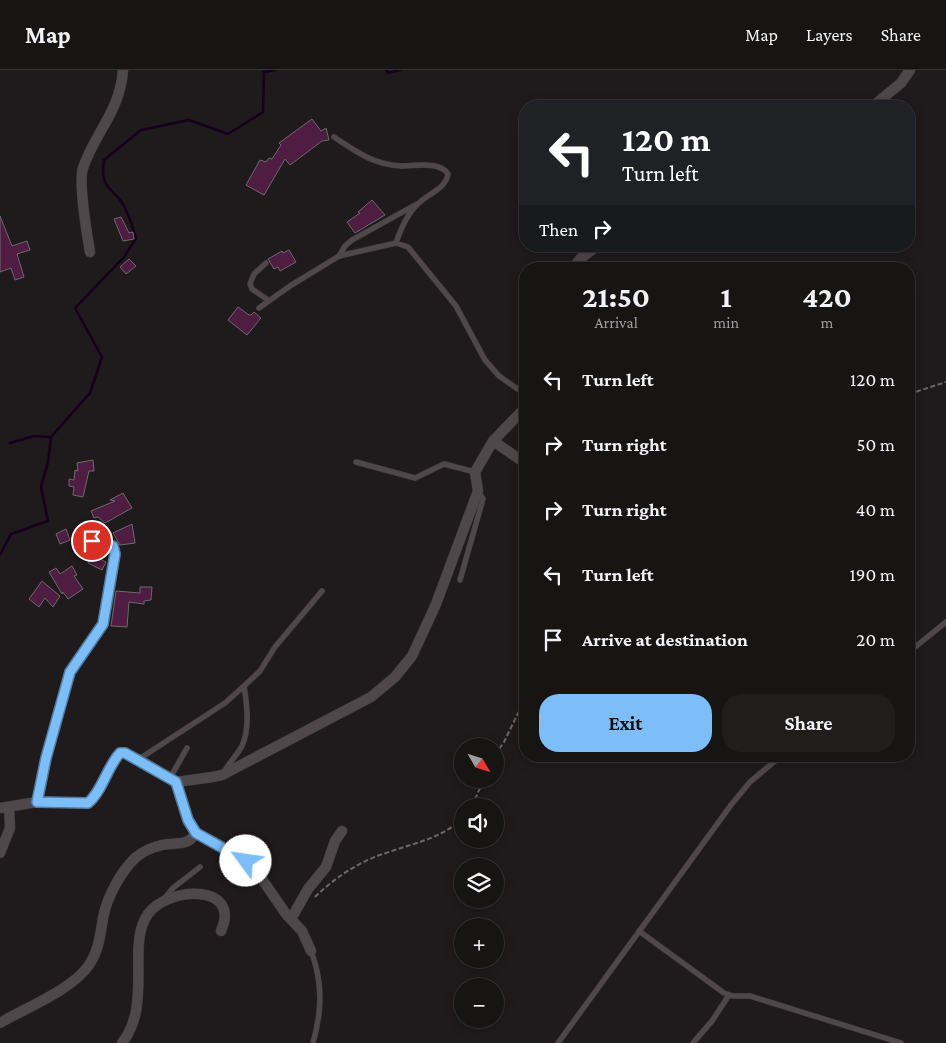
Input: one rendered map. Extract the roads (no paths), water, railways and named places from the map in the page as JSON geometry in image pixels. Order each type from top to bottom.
[{"type":"street","points":[[90,252],[81,176],[95,141],[114,108],[123,70]]},
{"type":"street","points":[[880,100],[901,83],[910,70]]},
{"type":"street","points":[[578,262],[589,252]]},
{"type":"street","points":[[0,853],[10,828],[5,807],[37,802],[88,803],[120,753],[125,753],[138,759],[173,780],[222,775],[371,697],[395,678],[412,656],[428,624],[478,491],[476,472],[493,441],[519,414]]},
{"type":"street","points":[[493,441],[519,459]]},
{"type":"street","points":[[37,802],[46,758],[70,672],[103,624],[107,605],[115,554],[113,546],[105,542],[92,541],[80,547]]},
{"type":"street","points":[[173,780],[188,820],[196,833],[222,846],[253,866],[291,919],[302,931],[312,951]]},
{"type":"street","points":[[291,919],[308,889],[327,864],[335,841],[342,831]]},
{"type":"street","points":[[0,1023],[70,985],[85,970],[96,954],[100,942],[103,919],[111,894],[134,859],[144,852],[162,845],[185,844],[196,833]]},
{"type":"street","points":[[122,1043],[130,1031],[137,1008],[140,947],[144,922],[149,913],[161,902],[186,894],[210,896],[220,903],[223,910],[225,923],[222,932]]},
{"type":"lane","points":[[334,137],[363,156],[379,163],[439,167],[448,174],[445,183],[419,203],[352,240],[345,246],[339,256]]},
{"type":"lane","points":[[396,243],[403,224],[419,203]]},
{"type":"lane","points":[[259,308],[268,300],[339,256],[396,243],[408,247],[418,257],[456,306],[485,360],[499,376],[519,390]]},
{"type":"lane","points":[[266,263],[254,274],[250,284],[252,289],[268,300]]},
{"type":"lane","points":[[356,462],[415,478],[444,464],[476,472]]},
{"type":"lane","points":[[460,580],[483,499],[478,491]]},
{"type":"lane","points":[[138,759],[225,703],[244,686],[260,671],[276,647],[322,591]]},
{"type":"lane","points":[[915,647],[946,622]]},
{"type":"lane","points":[[222,775],[242,745],[245,735],[247,707],[244,686]]},
{"type":"lane","points":[[173,780],[187,748]]},
{"type":"lane","points":[[558,1043],[750,782],[774,762]]},
{"type":"lane","points":[[161,902],[173,888],[200,867]]},
{"type":"lane","points":[[639,931],[729,995],[750,996],[901,1043]]},
{"type":"lane","points":[[312,951],[320,983],[321,999],[314,1043]]},
{"type":"lane","points":[[693,1043],[712,1021],[729,995]]},
{"type":"waterway","points":[[10,443],[34,436],[51,437],[90,393],[102,357],[75,308],[124,257],[136,238],[125,208],[106,184],[103,171],[104,160],[141,130],[189,120],[228,134],[263,112],[264,72],[275,70]]},
{"type":"waterway","points":[[386,70],[388,73],[400,70]]},
{"type":"waterway","points":[[0,555],[11,534],[48,521],[41,487],[48,462],[51,437]]}]
